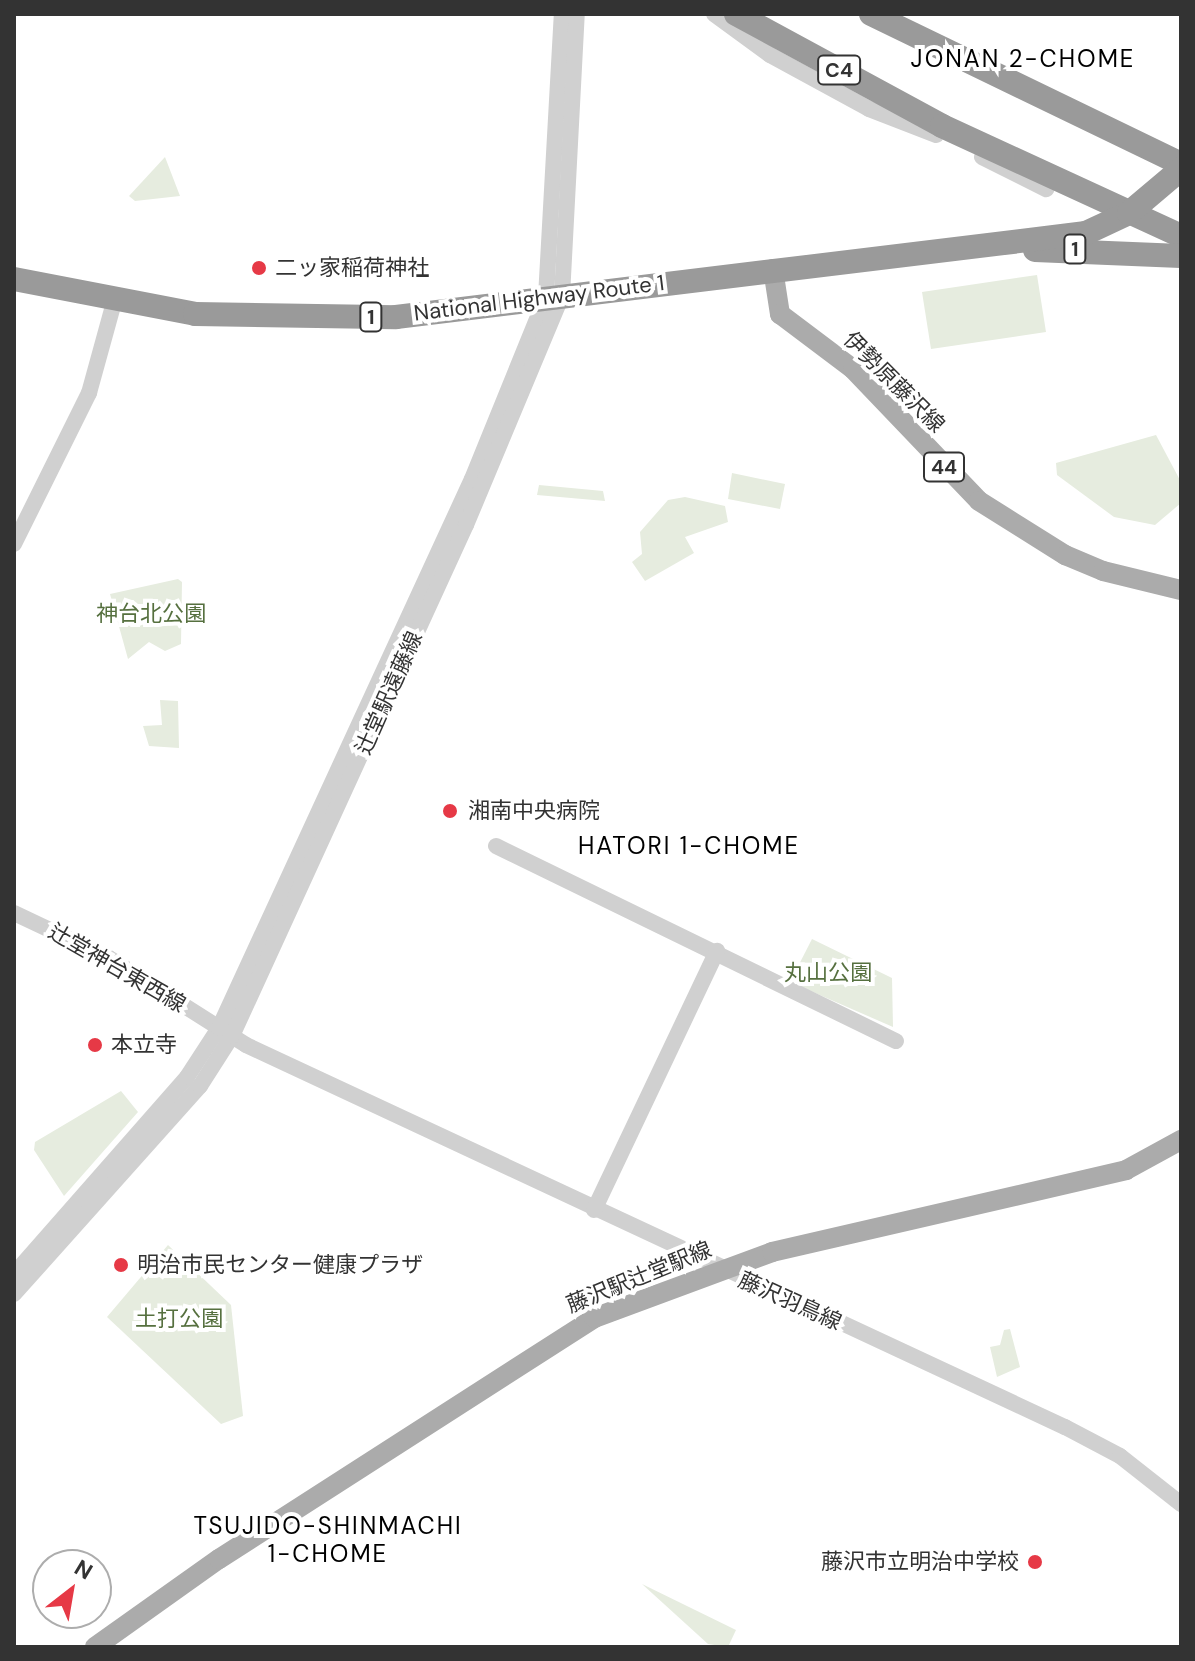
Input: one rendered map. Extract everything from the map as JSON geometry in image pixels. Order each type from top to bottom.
[{"type":"highway","name":"C4","points":[[736,14],[942,126],[1129,213]]},
{"type":"highway","points":[[880,18],[1181,166]]},
{"type":"highway","name":"National Highway Route 1","points":[[14,279],[114,302],[195,314],[318,319],[396,317],[1102,228],[1129,213],[1181,166]]},
{"type":"highway","points":[[1067,232],[1092,218],[1092,205],[1083,193]]},
{"type":"highway","points":[[1129,213],[1181,236]]},
{"type":"highway","name":"National Highway Route 1","points":[[970,247],[982,253],[1084,249],[1181,256]]},
{"type":"main road","name":"伊勢原藤沢線","points":[[773,269],[780,314],[853,369],[979,501],[1065,555],[1103,571],[1181,590]]},
{"type":"main road","name":"藤沢駅辻堂駅線","points":[[95,1647],[219,1559],[568,1331],[719,1269],[940,1210],[1126,1170],[1181,1140]]},
{"type":"street","name":"辻堂駅遠藤線","points":[[554,296],[562,14]]},
{"type":"street","name":"辻堂駅遠藤線","points":[[14,1294],[200,1086],[466,525],[554,296],[577,14]]},
{"type":"street","points":[[714,14],[770,55],[869,109],[917,126],[1046,189]]},
{"type":"street","points":[[14,544],[89,393],[114,302]]},
{"type":"street","points":[[496,846],[717,951],[896,1041]]},
{"type":"street","name":"辻堂神台東西線","points":[[14,913],[109,958],[225,1032]]},
{"type":"street","points":[[594,1210],[717,951]]},
{"type":"street","name":"辻堂駅遠藤線","points":[[14,1274],[225,1032]]},
{"type":"street","name":"藤沢羽鳥線","points":[[225,1032],[719,1269],[1065,1427],[1120,1456],[1181,1504]]},
{"type":"green space","points":[[165,157],[180,196],[135,201],[129,196]]},
{"type":"green space","points":[[1037,275],[1046,332],[931,349],[922,292]]},
{"type":"green space","points":[[1156,435],[1181,482],[1181,503],[1155,525],[1114,517],[1057,475],[1056,463]]},
{"type":"green space","points":[[732,473],[785,484],[780,509],[728,499]]},
{"type":"green space","points":[[539,485],[603,491],[605,501],[537,495]]},
{"type":"green space","points":[[685,497],[725,506],[728,522],[685,537],[694,553],[645,581],[632,562],[642,554],[640,532],[668,500]]},
{"type":"green space","name":"神台北公園","points":[[178,579],[182,582],[181,644],[165,651],[149,642],[128,659],[110,594]]},
{"type":"green space","points":[[160,700],[178,701],[179,748],[149,746],[143,726],[162,725]]},
{"type":"green space","name":"丸山公園","points":[[812,939],[892,978],[893,1027],[790,982]]},
{"type":"green space","points":[[121,1091],[138,1112],[64,1196],[34,1150],[35,1142]]},
{"type":"green space","name":"土打公園","points":[[168,1245],[231,1305],[243,1416],[221,1424],[107,1317]]},
{"type":"green space","points":[[1010,1329],[1020,1367],[997,1377],[990,1347],[1000,1345],[1004,1330]]},
{"type":"green space","points":[[642,1584],[736,1630],[728,1647],[708,1644]]},
{"type":"place","name":"二ッ家稲荷神社","points":[[259,268]]},
{"type":"place","name":"湘南中央病院","points":[[450,811]]},
{"type":"place","name":"本立寺","points":[[95,1045]]},
{"type":"place","name":"明治市民センター健康プラザ","points":[[121,1265]]},
{"type":"place","name":"藤沢市立明治中学校","points":[[1035,1562]]},
{"type":"district","name":"JONAN 2-CHOME","points":[[1023,59]]},
{"type":"district","name":"HATORI 1-CHOME","points":[[689,846]]},
{"type":"district","name":"TSUJIDO-SHINMACHI 1-CHOME","points":[[328,1540]]}]
